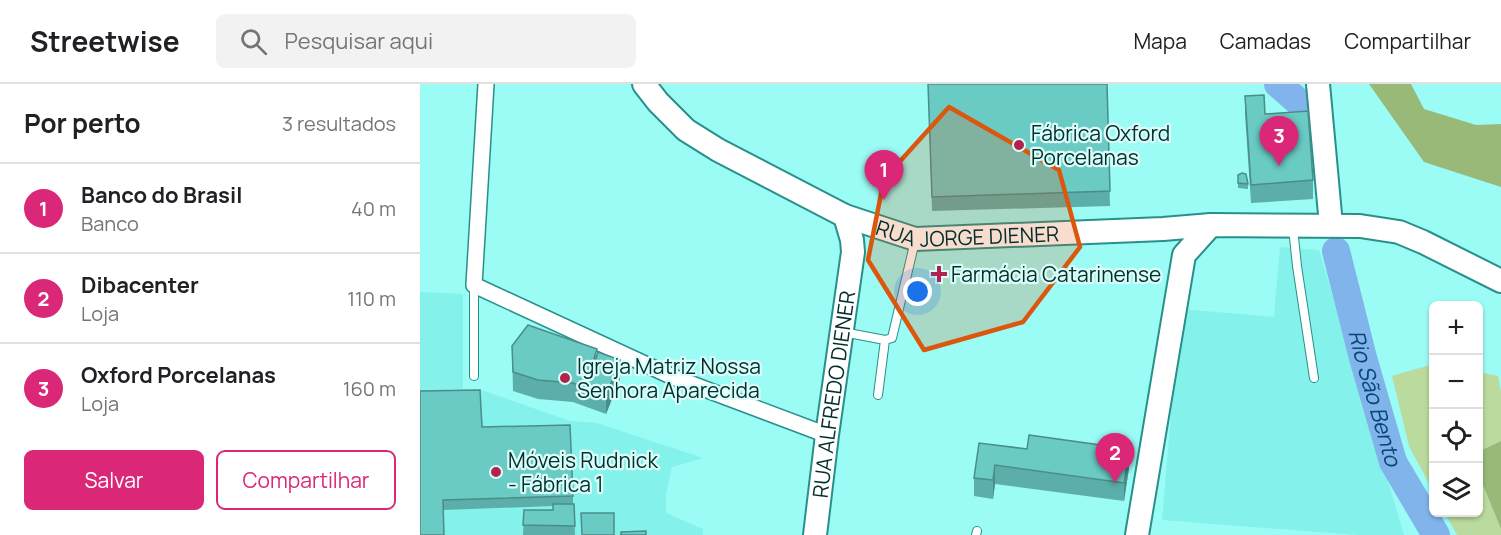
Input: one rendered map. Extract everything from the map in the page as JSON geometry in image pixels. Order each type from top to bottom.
[{"type":"street","points":[[486,84],[474,285],[673,377],[827,435]]},
{"type":"street","points":[[1318,84],[1331,225]]},
{"type":"street","name":"RUA JORGE DIENER","points":[[646,85],[671,116],[701,140],[845,216],[915,239],[1211,225],[1379,227],[1423,242],[1501,281]]},
{"type":"street","name":"RUA ALFREDO DIENER","points":[[815,535],[853,252],[845,216]]},
{"type":"street","points":[[1137,535],[1184,255],[1211,225]]},
{"type":"street","points":[[1163,229],[1184,255]]},
{"type":"street","points":[[853,252],[865,243],[892,233]]},
{"type":"lane","points":[[1293,226],[1314,378]]},
{"type":"lane","points":[[842,332],[885,340],[892,338],[915,239]]},
{"type":"lane","points":[[474,285],[474,376]]},
{"type":"lane","points":[[878,394],[885,340]]},
{"type":"highlighted area","points":[[949,107],[1059,170],[1080,247],[1023,322],[924,350],[868,260],[884,179]]},
{"type":"shaded area","points":[[1369,84],[1411,84],[1424,109],[1476,125],[1501,124],[1501,187],[1424,162]]},
{"type":"shaded area","points":[[1280,247],[1319,250],[1404,535],[1358,535],[1162,520],[1180,309],[1274,317]]},
{"type":"shaded area","points":[[420,292],[463,294],[463,389],[479,389],[570,421],[597,423],[703,458],[672,467],[666,494],[666,513],[703,529],[703,535],[420,535]]},
{"type":"shaded area","points":[[1429,365],[1429,484],[1409,446],[1392,376]]},
{"type":"shaded area","points":[[1483,373],[1498,376],[1501,392],[1501,441],[1483,450]]},
{"type":"shaded area","points":[[1501,441],[1501,529],[1483,485],[1483,450]]},
{"type":"shaded area","points":[[1483,485],[1501,529],[1501,535],[1457,535],[1447,517],[1483,517]]},
{"type":"building","name":"Fábrica Oxford Porcelanas","points":[[928,84],[1107,84],[1110,191],[932,197]]},
{"type":"building","points":[[1264,95],[1265,114],[1308,111],[1313,180],[1251,185],[1245,96]]},
{"type":"building","points":[[1246,174],[1248,184],[1238,183],[1238,175]]},
{"type":"building","points":[[528,325],[597,349],[594,358],[596,359],[598,352],[620,360],[606,396],[573,383],[538,380],[513,372],[512,346]]},
{"type":"building","name":"Móveis Rudnick - Fábrica 1","points":[[480,390],[482,427],[570,425],[573,496],[443,500],[444,535],[420,535],[420,391]]},
{"type":"building","points":[[1029,435],[1129,449],[1124,483],[995,465],[993,480],[974,478],[979,443],[1027,449]]},
{"type":"building","points":[[553,504],[574,504],[575,526],[523,525],[524,510],[553,510]]},
{"type":"building","points":[[581,513],[614,513],[614,535],[582,535]]},
{"type":"building","points":[[646,531],[646,535],[621,535],[621,532]]},
{"type":"waterway","name":"Rio São Bento","points":[[1278,84],[1302,105]]},
{"type":"waterway","name":"Rio São Bento","points":[[1336,251],[1363,358],[1393,462],[1436,535]]},
{"type":"place","name":"Fábrica Oxford Porcelanas","points":[[1019,145]]},
{"type":"place","name":"Oxford Porcelanas","points":[[1279,166]]},
{"type":"place","name":"Banco do Brasil","points":[[884,200]]},
{"type":"place","name":"Farmácia Catarinense","points":[[939,274]]},
{"type":"place","name":"Igreja Matriz Nossa Senhora Aparecida","points":[[565,378]]},
{"type":"place","name":"Móveis Rudnick - Fábrica 1","points":[[496,472]]},
{"type":"place","name":"Dibacenter","points":[[1115,483]]}]
